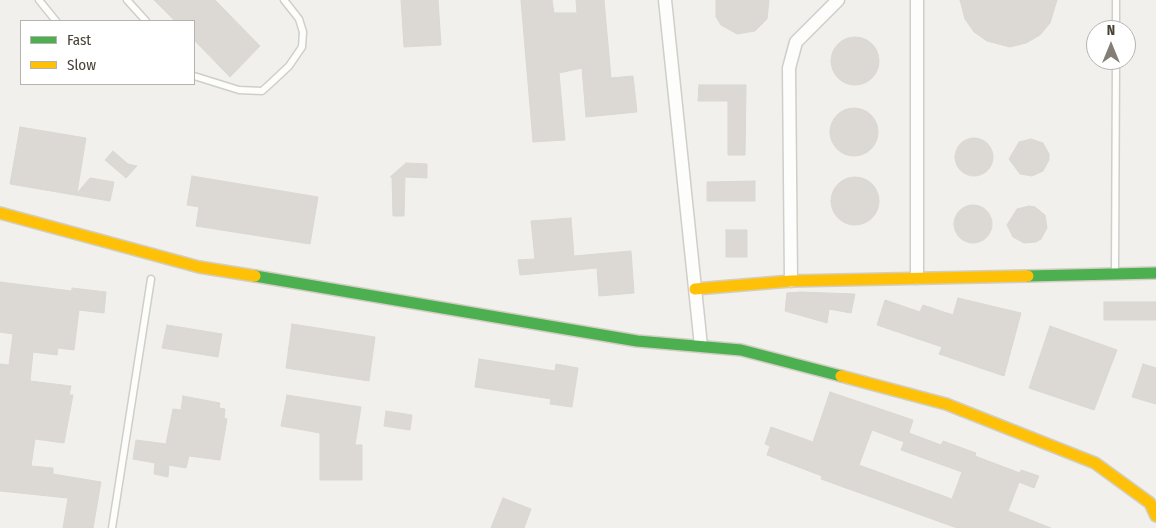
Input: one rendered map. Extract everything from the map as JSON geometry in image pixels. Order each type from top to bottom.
[{"type":"street","points":[[665,0],[701,346]]},
{"type":"street","points":[[791,281],[789,68],[796,42],[838,0]]},
{"type":"street","points":[[917,0],[917,278]]},
{"type":"street","points":[[0,213],[200,267],[637,340],[741,350],[946,404],[1095,462],[1150,503],[1156,516]]},
{"type":"street","points":[[695,288],[791,281],[1156,273]]},
{"type":"lane","points":[[39,0],[55,20]]},
{"type":"lane","points":[[127,0],[145,20]]},
{"type":"lane","points":[[195,76],[239,90],[262,91],[288,66],[302,47],[303,32],[299,19],[284,0]]},
{"type":"lane","points":[[1116,0],[1116,20]]},
{"type":"lane","points":[[1115,274],[1116,70]]},
{"type":"lane","points":[[112,528],[151,279]]},
{"type":"building","points":[[154,0],[215,0],[260,46],[230,77],[195,41],[195,20],[174,20]]},
{"type":"building","points":[[401,0],[438,0],[441,45],[404,47]]},
{"type":"building","points":[[521,0],[552,0],[554,13],[577,13],[576,0],[604,0],[611,78],[633,76],[637,112],[586,117],[582,68],[559,73],[565,140],[533,142]]},
{"type":"building","points":[[716,0],[769,0],[767,19],[755,31],[737,34],[721,25],[716,17]]},
{"type":"building","points":[[960,0],[1057,0],[1050,23],[1040,35],[1026,43],[1010,47],[987,41],[974,32],[965,19]]},
{"type":"building","points":[[850,37],[860,37],[872,44],[879,56],[879,66],[872,78],[860,85],[850,85],[842,81],[835,74],[831,66],[831,56],[835,48],[842,41]]},
{"type":"building","points":[[699,85],[746,85],[745,155],[728,155],[728,101],[698,101]]},
{"type":"building","points":[[849,108],[859,108],[871,115],[878,127],[878,137],[871,149],[859,156],[849,156],[841,152],[834,145],[830,137],[830,127],[834,119],[841,112]]},
{"type":"building","points":[[20,127],[86,138],[77,193],[90,178],[114,182],[110,201],[10,184]]},
{"type":"building","points":[[974,138],[987,144],[993,157],[987,170],[974,176],[961,170],[955,157],[961,144]]},
{"type":"building","points":[[1031,139],[1043,143],[1049,154],[1049,160],[1043,171],[1032,176],[1020,174],[1009,159],[1019,142]]},
{"type":"building","points":[[113,151],[128,164],[137,166],[126,178],[105,160]]},
{"type":"building","points":[[406,163],[427,164],[427,178],[405,177],[404,216],[393,216],[392,177],[390,177]]},
{"type":"building","points":[[192,176],[318,197],[310,244],[196,226],[199,207],[187,205]]},
{"type":"building","points":[[850,177],[860,177],[872,184],[879,196],[879,206],[872,218],[860,225],[850,225],[842,221],[835,214],[831,206],[831,196],[835,188],[842,181]]},
{"type":"building","points":[[755,181],[755,201],[707,201],[707,182]]},
{"type":"building","points":[[973,205],[986,211],[992,224],[986,237],[973,243],[960,237],[954,224],[960,211]]},
{"type":"building","points":[[1029,206],[1035,207],[1045,215],[1047,228],[1041,239],[1036,242],[1024,243],[1013,237],[1007,225],[1017,209]]},
{"type":"building","points":[[571,218],[574,256],[631,251],[634,293],[599,296],[597,268],[520,275],[518,260],[535,259],[531,221]]},
{"type":"building","points":[[726,230],[747,230],[747,257],[726,257]]},
{"type":"building","points":[[0,282],[72,291],[72,288],[106,292],[104,313],[79,310],[74,350],[58,348],[57,355],[33,352],[30,381],[71,386],[69,395],[73,395],[64,443],[35,439],[31,466],[53,468],[53,474],[101,482],[93,528],[63,528],[68,498],[0,491],[0,364],[9,365],[13,334],[0,332]]},
{"type":"building","points":[[787,293],[855,294],[851,313],[829,309],[827,323],[785,311]]},
{"type":"building","points":[[958,298],[1021,313],[1004,376],[939,354],[942,347],[877,325],[885,300],[920,312],[923,305],[953,315]]},
{"type":"building","points":[[1104,302],[1156,302],[1156,320],[1104,320]]},
{"type":"building","points":[[292,324],[375,337],[369,381],[286,368]]},
{"type":"building","points":[[167,325],[222,334],[218,357],[162,348]]},
{"type":"building","points":[[1050,326],[1117,350],[1094,410],[1029,388]]},
{"type":"building","points":[[479,359],[555,371],[556,364],[578,368],[572,407],[550,404],[551,399],[475,387]]},
{"type":"building","points":[[1143,364],[1156,368],[1156,404],[1132,397]]},
{"type":"building","points":[[830,392],[913,420],[909,433],[941,445],[943,441],[976,453],[975,456],[1020,473],[1021,470],[1039,476],[1034,488],[1019,482],[1008,511],[1051,528],[957,528],[821,479],[822,476],[767,455],[770,446],[765,444],[771,427],[813,442]],"holes":[[[872,430],[904,442],[901,450],[962,472],[952,499],[859,465]]]},
{"type":"building","points":[[287,395],[361,407],[355,445],[362,445],[362,480],[320,480],[320,433],[281,426]]},
{"type":"building","points":[[183,396],[220,403],[219,408],[225,409],[224,418],[227,419],[220,460],[189,456],[186,468],[169,465],[168,477],[154,474],[155,463],[133,459],[136,440],[166,444],[173,409],[181,410]]},
{"type":"building","points":[[386,411],[412,415],[410,430],[384,426]]},
{"type":"building","points":[[503,498],[531,509],[524,528],[491,528]]},
{"type":"traffic: fast","points":[[1028,276],[1156,273]]},
{"type":"traffic: fast","points":[[255,276],[637,341],[741,350],[841,376]]},
{"type":"traffic: slow","points":[[0,213],[199,267],[255,276]]},
{"type":"traffic: slow","points":[[695,289],[791,281],[1028,276]]},
{"type":"traffic: slow","points":[[841,376],[946,404],[1095,463],[1150,503],[1156,516]]}]
